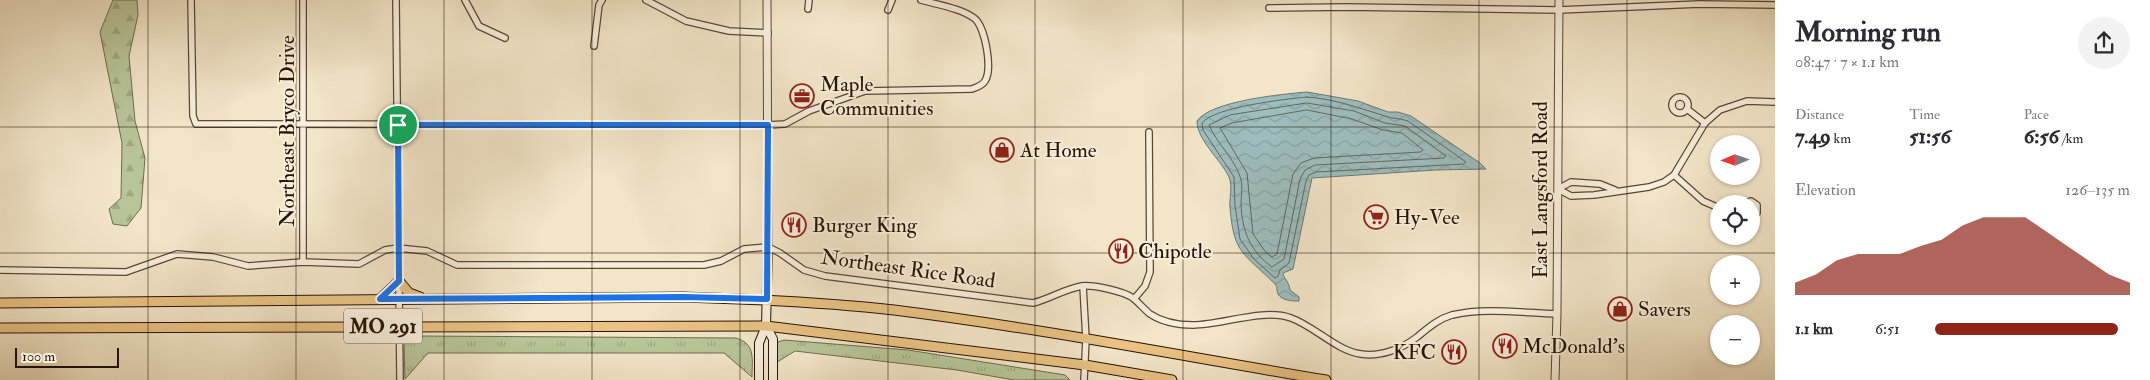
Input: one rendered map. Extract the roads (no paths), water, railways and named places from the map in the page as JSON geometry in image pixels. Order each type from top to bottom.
[{"type":"main road","points":[[759,380],[759,344],[766,326],[768,247]]},
{"type":"main road","points":[[380,299],[399,281],[409,293],[424,299]]},
{"type":"main road","name":"MO 291","points":[[0,303],[683,297],[767,299],[893,310],[1086,339],[1326,380]]},
{"type":"main road","points":[[766,326],[773,339],[773,380]]},
{"type":"main road","name":"MO 291","points":[[0,328],[766,326],[1085,365],[1172,380]]},
{"type":"street","points":[[191,0],[193,116],[196,124],[304,123],[398,125],[785,124],[809,111],[865,91],[972,89],[980,86],[986,81],[988,73],[987,48],[985,36],[975,18],[921,0]]},
{"type":"street","name":"Northeast Bryco Drive","points":[[303,0],[303,262]]},
{"type":"street","points":[[396,0],[400,380]]},
{"type":"street","points":[[465,0],[479,26],[505,38]]},
{"type":"street","points":[[594,46],[599,5],[602,0]]},
{"type":"street","points":[[646,0],[657,3],[686,21],[729,31],[768,33]]},
{"type":"street","points":[[0,270],[126,272],[177,254],[213,257],[248,266],[303,262],[359,264],[385,250],[398,248],[427,251],[457,266],[701,265],[720,261],[744,249],[768,247],[768,0]]},
{"type":"street","points":[[808,9],[809,0]]},
{"type":"street","points":[[888,10],[892,0]]},
{"type":"street","name":"East Langsford Road","points":[[1555,380],[1560,0]]},
{"type":"street","points":[[1269,8],[1346,7],[1559,10],[1700,2],[1775,5]]},
{"type":"street","points":[[1558,189],[1571,196],[1649,187],[1664,182],[1674,175],[1705,123],[1720,110],[1747,102],[1775,102]]},
{"type":"street","points":[[1687,109],[1705,123]]},
{"type":"street","points":[[1134,299],[1145,286],[1150,272],[1148,132]]},
{"type":"street","points":[[1674,175],[1703,201],[1710,204]]},
{"type":"street","points":[[1558,189],[1571,182],[1600,184],[1615,190]]},
{"type":"street","name":"Northeast Rice Road","points":[[768,247],[804,270],[825,276],[1033,303],[1047,300],[1060,291],[1083,286],[1098,287],[1134,299],[1150,314],[1168,322],[1193,325],[1272,315],[1290,317],[1359,354],[1374,355],[1393,351],[1416,338],[1429,326],[1449,316],[1467,312],[1557,314]]},
{"type":"street","points":[[1083,286],[1086,339],[1084,380]]},
{"type":"water","points":[[1307,92],[1358,101],[1388,112],[1398,112],[1411,116],[1486,169],[1436,170],[1312,178],[1293,269],[1283,273],[1290,290],[1299,297],[1299,301],[1294,301],[1285,299],[1277,293],[1275,284],[1248,259],[1238,245],[1232,223],[1229,177],[1205,143],[1197,121],[1204,114],[1216,108],[1231,104],[1265,97]]},
{"type":"place","name":"Maple Communities","points":[[802,96]]},
{"type":"place","name":"At Home","points":[[1002,150]]},
{"type":"place","name":"Hy-Vee","points":[[1376,217]]},
{"type":"place","name":"Burger King","points":[[794,225]]},
{"type":"place","name":"Chipotle","points":[[1121,251]]},
{"type":"place","name":"Savers","points":[[1620,309]]},
{"type":"place","name":"McDonald's","points":[[1505,346]]},
{"type":"place","name":"KFC","points":[[1454,352]]}]
